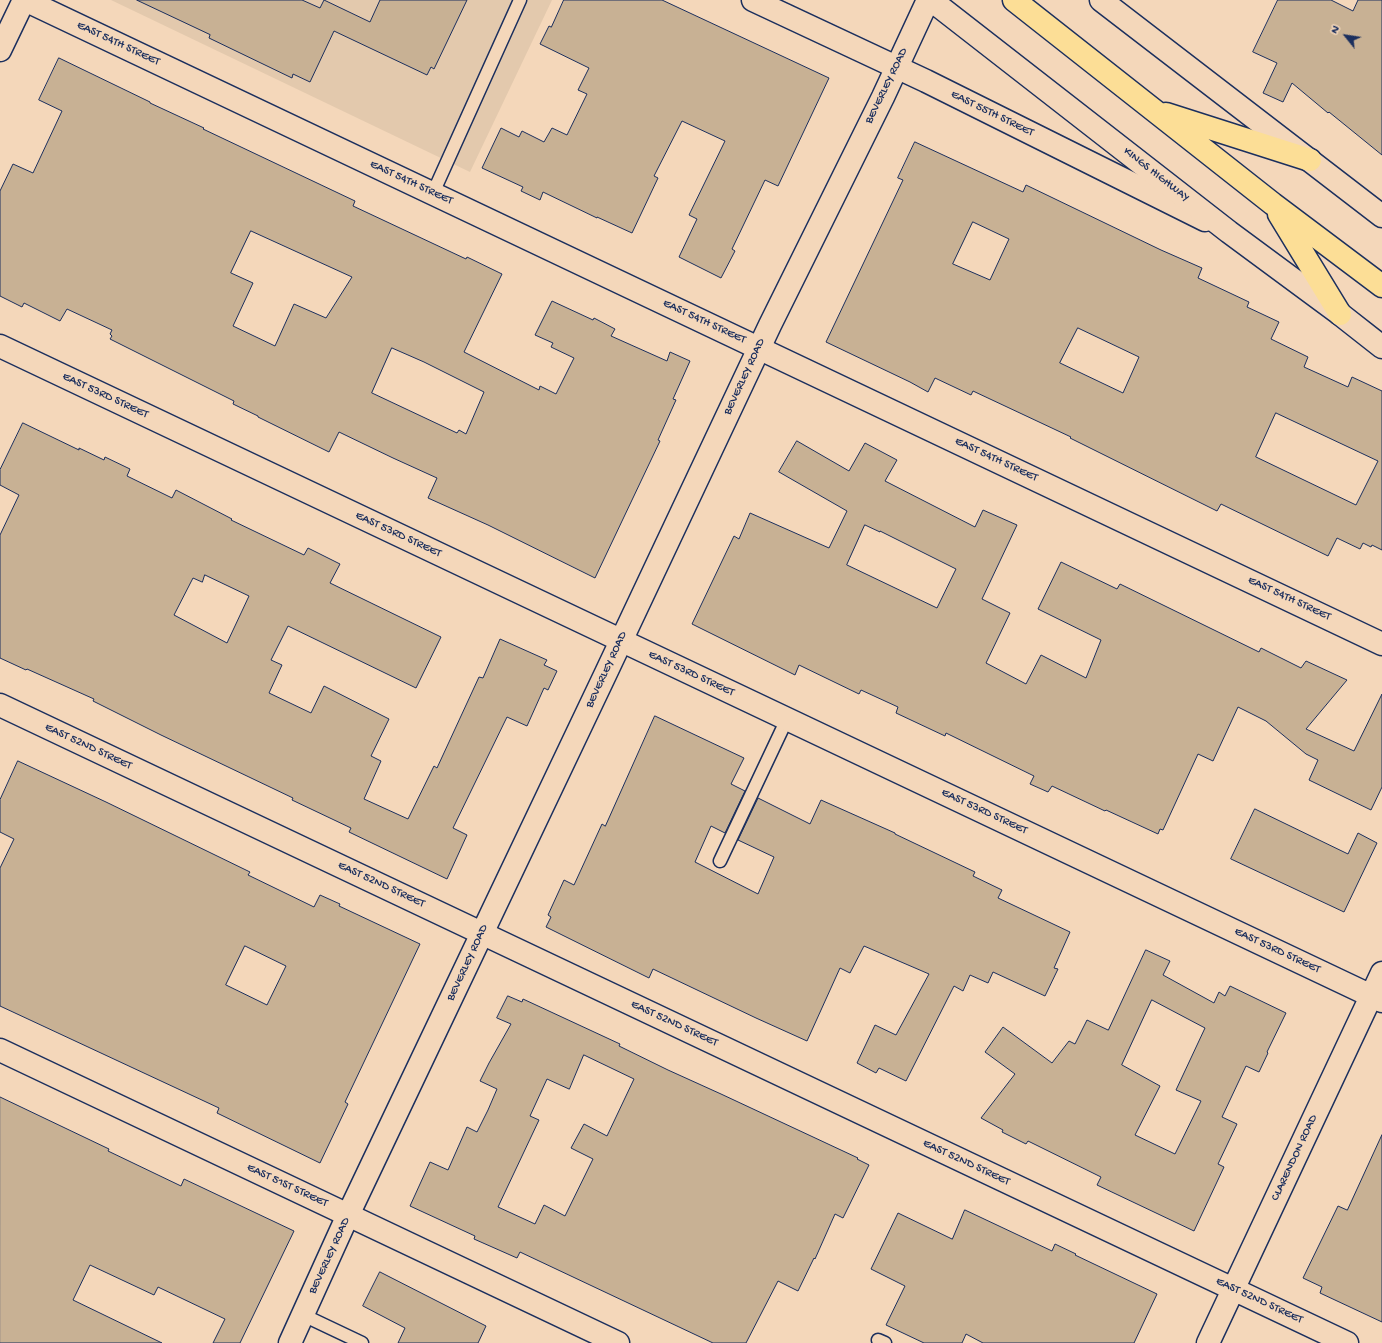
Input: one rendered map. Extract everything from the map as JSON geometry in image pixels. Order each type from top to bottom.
[{"type":"main road","points":[[1014,0],[1273,204],[1382,286]]},
{"type":"main road","points":[[1152,109],[1310,160]]},
{"type":"main road","points":[[1273,204],[1340,314]]},
{"type":"street","points":[[0,50],[24,0]]},
{"type":"street","name":"EAST 54TH STREET","points":[[24,0],[1382,644]]},
{"type":"street","name":"EAST 55TH STREET","points":[[753,0],[926,82],[1229,232]]},
{"type":"street","name":"BEVERLEY ROAD","points":[[290,1343],[348,1215],[759,348],[930,0]]},
{"type":"street","name":"KINGS HIGHWAY","points":[[930,0],[1229,232],[1382,347]]},
{"type":"street","points":[[1101,0],[1382,216]]},
{"type":"street","name":"EAST 53RD STREET","points":[[0,346],[1377,998]]},
{"type":"street","name":"EAST 52ND STREET","points":[[0,705],[1347,1343]]},
{"type":"street","name":"CLARENDON ROAD","points":[[1208,1343],[1233,1289],[1377,998],[1382,972]]},
{"type":"street","name":"EAST 51ST STREET","points":[[0,1050],[618,1343]]},
{"type":"lane","points":[[433,193],[520,0]]},
{"type":"lane","points":[[720,861],[786,719]]},
{"type":"lane","points":[[302,1315],[362,1343]]},
{"type":"shaded area","points":[[111,0],[552,0],[470,172]]},
{"type":"building","points":[[137,0],[302,0],[320,8],[324,0],[370,22],[380,0],[467,0],[434,69],[431,67],[427,75],[334,31],[310,82],[293,74],[292,78],[209,38],[210,35]]},
{"type":"building","points":[[564,0],[662,0],[829,78],[778,186],[765,180],[732,249],[735,251],[721,278],[679,257],[697,219],[689,215],[725,141],[682,121],[654,176],[658,178],[632,233],[543,192],[540,200],[521,191],[523,187],[482,168],[501,128],[519,137],[522,131],[544,142],[552,128],[567,135],[587,94],[578,90],[589,68],[540,44],[549,26],[551,27]]},
{"type":"building","points":[[1278,0],[1331,0],[1353,11],[1358,0],[1382,0],[1382,155],[1292,83],[1283,102],[1263,93],[1277,63],[1253,52]]},
{"type":"building","points":[[59,58],[204,128],[203,129],[355,201],[353,206],[466,259],[467,257],[502,274],[464,352],[539,390],[540,386],[556,394],[574,358],[551,347],[553,343],[535,335],[552,301],[593,320],[594,318],[615,329],[611,336],[667,361],[670,352],[690,361],[673,399],[676,400],[658,440],[660,441],[595,578],[488,525],[428,498],[437,478],[339,432],[329,452],[233,404],[234,401],[110,339],[112,336],[110,334],[112,330],[67,309],[60,321],[24,303],[22,307],[0,296],[0,191],[13,164],[33,173],[62,111],[39,100]],"holes":[[[251,231],[352,277],[326,318],[294,304],[275,346],[233,326],[253,283],[231,273]],[[392,348],[484,392],[466,434],[459,430],[457,433],[372,393]]]},
{"type":"building","points":[[915,142],[1023,192],[1026,185],[1161,250],[1202,268],[1198,278],[1249,302],[1247,307],[1279,322],[1271,339],[1308,357],[1304,367],[1348,387],[1352,377],[1382,391],[1382,550],[1372,545],[1371,547],[1363,543],[1360,549],[1337,538],[1328,556],[1221,504],[1217,511],[1070,438],[1071,437],[973,391],[971,395],[935,378],[928,392],[826,342],[903,180],[898,178]],"holes":[[[973,222],[1009,239],[990,280],[953,264]],[[1078,328],[1139,357],[1123,393],[1060,363]],[[1276,413],[1378,461],[1356,505],[1256,457]]]},
{"type":"building","points":[[23,423],[79,450],[79,448],[104,460],[105,457],[130,469],[127,476],[172,498],[176,490],[232,519],[231,520],[304,555],[308,548],[340,564],[330,583],[441,637],[416,688],[288,626],[271,660],[282,665],[269,693],[311,713],[324,686],[389,719],[371,756],[381,761],[364,799],[408,819],[434,766],[437,768],[479,677],[483,678],[500,639],[547,660],[544,665],[557,671],[548,690],[544,688],[527,726],[507,717],[453,828],[467,835],[447,879],[349,832],[351,828],[292,800],[293,798],[93,701],[94,699],[0,658],[0,535],[19,495],[0,485],[0,470]],"holes":[[[205,575],[249,596],[227,643],[174,615],[193,578],[202,582]]]},
{"type":"building","points":[[797,441],[849,471],[865,443],[897,460],[885,481],[975,527],[983,510],[1017,525],[982,599],[1010,613],[986,663],[1026,684],[1041,655],[1086,678],[1101,640],[1038,609],[1061,562],[1117,589],[1120,584],[1259,652],[1261,648],[1301,668],[1306,661],[1347,680],[1306,729],[1354,751],[1382,694],[1382,787],[1371,810],[1309,780],[1318,760],[1306,754],[1266,721],[1238,707],[1213,761],[1198,754],[1163,830],[1160,829],[1158,834],[1052,786],[1048,792],[1030,784],[1034,776],[946,733],[945,736],[896,713],[898,707],[861,690],[859,694],[799,665],[795,675],[692,624],[734,536],[739,539],[750,513],[829,548],[847,511],[779,472]],"holes":[[[865,525],[956,569],[937,608],[847,565]]]},
{"type":"building","points":[[655,716],[744,758],[731,784],[745,791],[725,833],[711,826],[695,862],[758,894],[774,857],[738,840],[758,798],[810,824],[821,800],[895,833],[975,872],[973,876],[1002,890],[998,898],[1070,932],[1054,968],[1058,969],[1045,996],[993,972],[988,983],[970,975],[963,991],[954,986],[906,1081],[879,1068],[876,1073],[857,1063],[875,1025],[896,1035],[929,974],[864,946],[850,973],[840,968],[807,1041],[653,969],[649,978],[546,927],[551,917],[548,915],[564,880],[574,885],[602,824],[605,826]]},
{"type":"building","points":[[18,761],[250,872],[248,875],[314,907],[320,895],[340,904],[339,906],[420,944],[345,1102],[348,1104],[320,1163],[217,1113],[219,1108],[0,1006],[0,868],[14,839],[0,832],[0,800]],"holes":[[[245,946],[286,966],[267,1005],[226,985]]]},
{"type":"building","points":[[1255,809],[1348,854],[1358,833],[1377,843],[1344,912],[1231,859]]},
{"type":"building","points":[[1146,950],[1170,961],[1163,975],[1214,1003],[1219,992],[1225,996],[1230,986],[1286,1013],[1259,1072],[1246,1066],[1222,1117],[1237,1124],[1218,1164],[1224,1167],[1194,1231],[1097,1185],[1101,1177],[1028,1141],[1026,1144],[1002,1132],[1003,1130],[981,1118],[1015,1074],[985,1052],[1003,1027],[1052,1063],[1069,1041],[1075,1044],[1087,1020],[1108,1030]],"holes":[[[1152,1000],[1205,1028],[1176,1090],[1201,1101],[1175,1154],[1135,1135],[1160,1086],[1122,1065]]]},
{"type":"building","points":[[508,996],[522,1002],[523,999],[620,1044],[619,1046],[668,1070],[858,1158],[857,1159],[869,1165],[843,1218],[835,1214],[815,1259],[814,1258],[798,1291],[778,1281],[746,1343],[713,1343],[520,1252],[517,1258],[474,1239],[475,1236],[410,1206],[430,1162],[448,1170],[467,1127],[477,1132],[488,1110],[497,1089],[480,1081],[511,1024],[497,1018]],"holes":[[[584,1055],[634,1079],[607,1136],[584,1124],[571,1148],[593,1159],[565,1216],[544,1205],[535,1224],[498,1207],[539,1120],[530,1116],[547,1079],[569,1089]]]},
{"type":"building","points":[[0,1097],[109,1149],[108,1151],[181,1186],[184,1179],[294,1231],[240,1343],[213,1343],[225,1319],[158,1287],[154,1295],[90,1265],[73,1300],[162,1343],[0,1343]]},
{"type":"building","points":[[1382,1135],[1382,1322],[1320,1293],[1322,1287],[1303,1278],[1338,1206],[1347,1210]]},
{"type":"building","points":[[965,1210],[1052,1251],[1055,1244],[1157,1294],[1134,1343],[983,1343],[966,1334],[962,1343],[924,1343],[886,1325],[905,1286],[871,1269],[898,1213],[952,1239]]},
{"type":"building","points":[[380,1272],[486,1326],[478,1343],[398,1343],[405,1328],[363,1306]]}]
